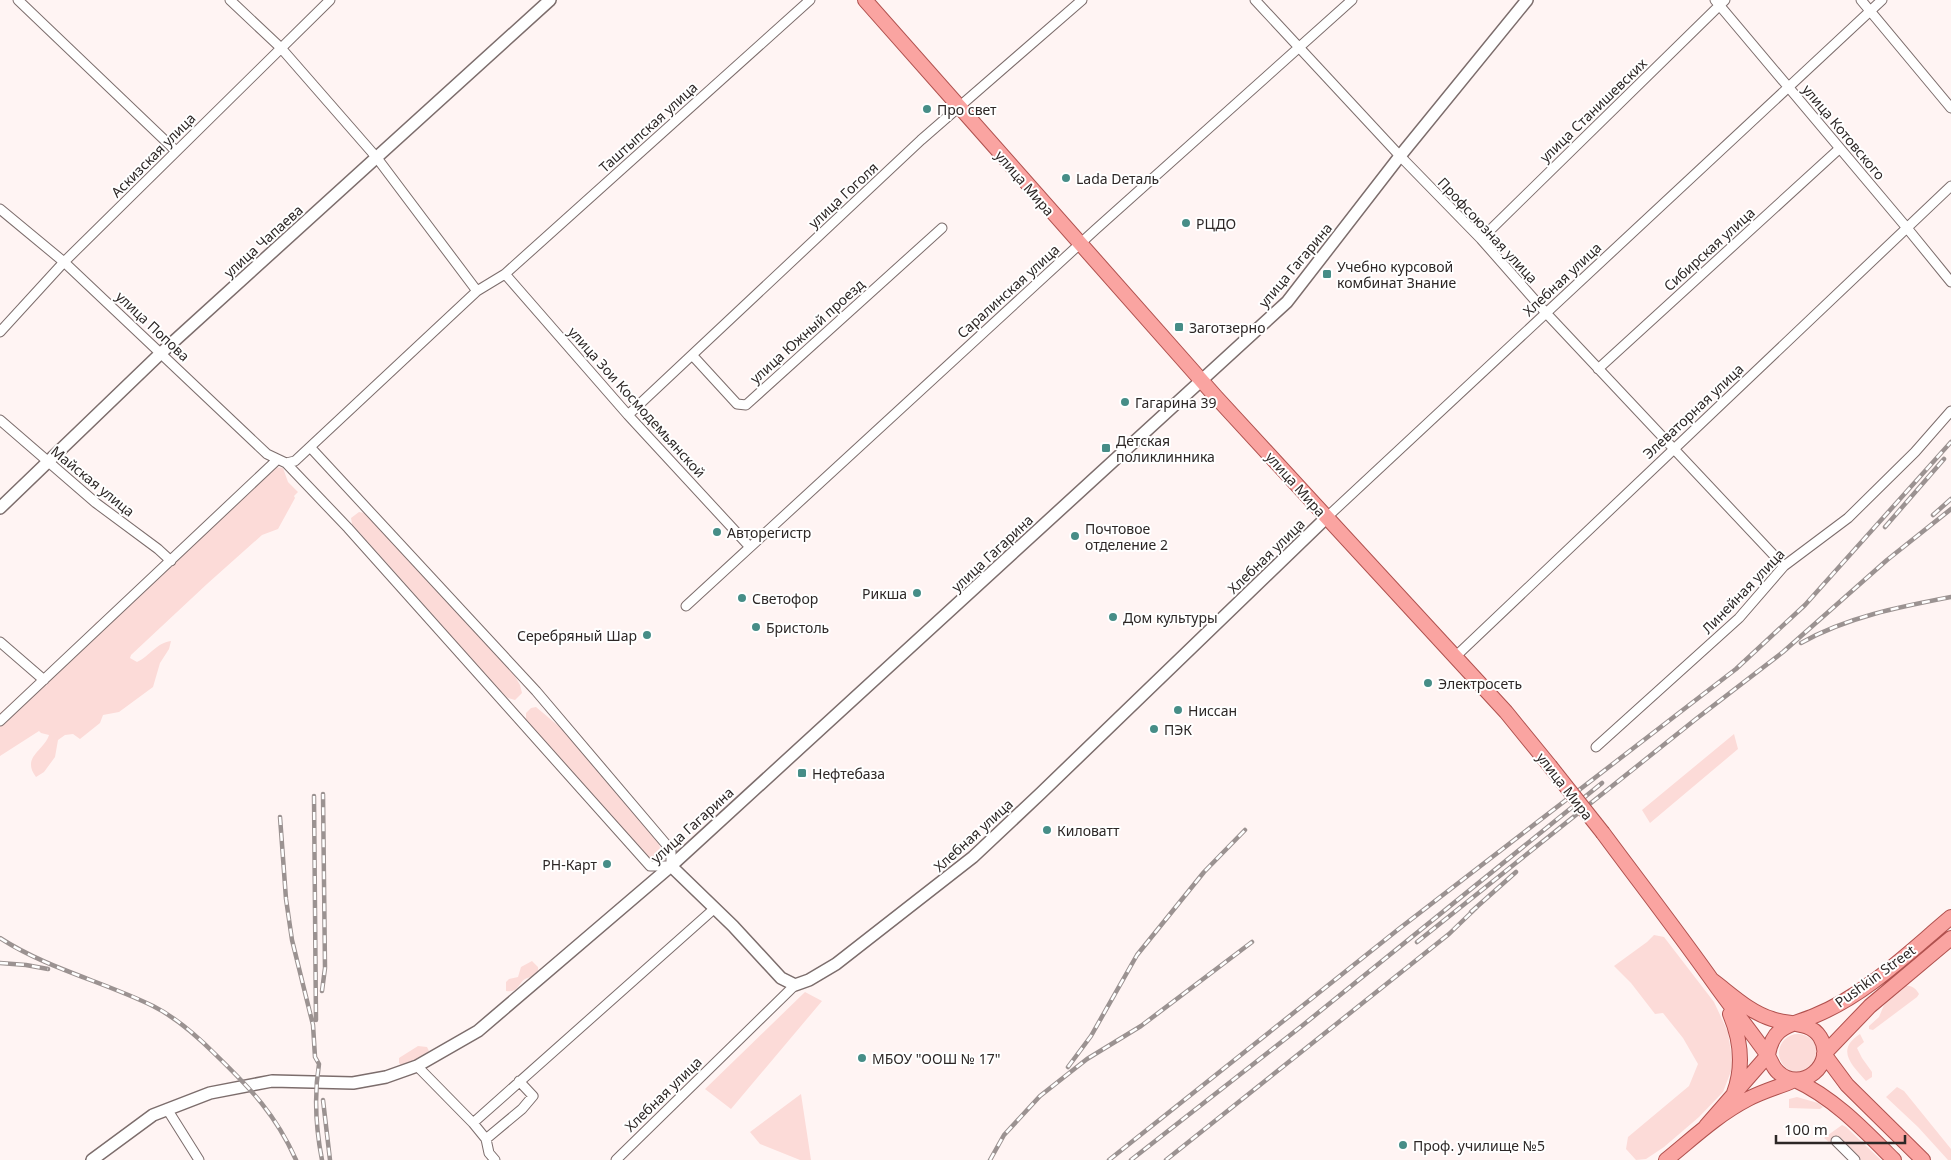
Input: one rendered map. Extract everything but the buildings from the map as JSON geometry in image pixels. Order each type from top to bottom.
[{"type":"main road","name":"улица Мира","points":[[865,0],[1202,382],[1506,712],[1603,834],[1712,980]]},
{"type":"main road","name":"Pushkin Street","points":[[1792,1024],[1824,1012],[1847,999],[1883,973],[1951,917]]},
{"type":"main road","name":"Pushkin Street","points":[[1824,1054],[1870,1006],[1951,938]]},
{"type":"main road","points":[[1706,1126],[1749,1099],[1812,1075],[1822,1062],[1824,1054],[1824,1045],[1815,1031],[1808,1026],[1766,1017],[1749,1009],[1712,980]]},
{"type":"main road","points":[[1712,980],[1735,1014],[1768,1055],[1777,1072],[1788,1079],[1795,1080],[1814,1089],[1829,1099],[1894,1160]]},
{"type":"main road","points":[[1712,980],[1733,1022],[1739,1045],[1740,1068],[1738,1083],[1732,1097]]},
{"type":"main road","points":[[1666,1160],[1706,1126],[1768,1055],[1771,1040],[1775,1034],[1792,1024]]},
{"type":"main road","points":[[1824,1054],[1847,1085],[1923,1160]]},
{"type":"street","points":[[18,0],[176,151]]},
{"type":"street","points":[[230,0],[281,48],[377,158],[477,291]]},
{"type":"street","name":"Аскизская улица","points":[[0,332],[64,262],[330,0]]},
{"type":"street","name":"улица Чапаева","points":[[0,508],[161,353],[550,0]]},
{"type":"street","name":"Таштыпская улица","points":[[0,721],[171,561],[281,462],[296,461],[477,291],[505,274],[810,0]]},
{"type":"street","name":"улица Гоголя","points":[[628,415],[921,140],[1082,0]]},
{"type":"street","name":"Профсоюзная улица","points":[[1255,0],[1400,156],[1481,239],[1547,314],[1784,566]]},
{"type":"street","name":"Саралинская улица","points":[[686,606],[749,546],[1080,244],[1297,47],[1352,0]]},
{"type":"street","name":"улица Гагарина","points":[[92,1160],[138,1126],[167,1108],[210,1093],[272,1082],[354,1083],[386,1077],[417,1066],[478,1031],[671,866],[1202,382],[1287,302],[1400,156],[1527,0]]},
{"type":"street","points":[[1861,0],[1951,108]]},
{"type":"street","name":"Хлебная улица","points":[[616,1160],[795,985],[810,980],[836,964],[973,857],[1326,518],[1882,0]]},
{"type":"street","name":"улица Котовского","points":[[1720,2],[1839,149],[1951,282]]},
{"type":"street","name":"улица Станишевских","points":[[1481,239],[1720,2]]},
{"type":"street","name":"Сибирская улица","points":[[1598,369],[1839,149]]},
{"type":"street","name":"Элеваторная улица","points":[[1455,657],[1951,186]]},
{"type":"street","name":"улица Попова","points":[[0,208],[64,262],[267,454],[281,462],[348,528],[650,866],[671,866]]},
{"type":"street","name":"улица Южный проезд","points":[[693,356],[738,404],[746,405],[942,228]]},
{"type":"street","name":"улица Зои Космодемьянской","points":[[505,274],[628,415],[749,546]]},
{"type":"street","name":"Линейная улица","points":[[1596,747],[1739,618],[1784,566],[1848,518],[1915,452],[1951,412]]},
{"type":"street","name":"Майская улица","points":[[0,420],[96,503],[158,549],[171,561]]},
{"type":"street","points":[[310,447],[536,691],[670,850],[671,866],[781,978],[795,985]]},
{"type":"street","points":[[0,642],[44,680]]},
{"type":"street","points":[[473,1123],[714,908]]},
{"type":"street","points":[[417,1066],[473,1123],[486,1139],[489,1153],[495,1160]]},
{"type":"street","points":[[486,1139],[522,1109],[533,1096],[519,1082]]},
{"type":"street","points":[[167,1108],[198,1160]]},
{"type":"street","points":[[1836,1141],[1855,1160]]},
{"type":"shaded area","points":[[275,467],[283,468],[288,482],[298,492],[294,496],[295,498],[278,529],[262,535],[131,655],[130,658],[137,662],[161,644],[171,641],[169,649],[160,663],[153,687],[119,712],[103,715],[100,723],[80,739],[73,734],[65,735],[58,740],[55,757],[44,772],[36,777],[32,770],[32,759],[49,735],[39,731],[0,756],[0,713],[90,630],[96,622],[101,620]]},
{"type":"shaded area","points":[[359,512],[365,513],[512,671],[522,693],[515,700],[503,694],[352,524],[351,518]]},
{"type":"shaded area","points":[[536,707],[568,734],[656,839],[660,850],[658,855],[652,859],[642,853],[526,721],[526,713],[531,708]]},
{"type":"shaded area","points":[[1734,734],[1738,749],[1650,823],[1642,810]]},
{"type":"shaded area","points":[[1654,935],[1664,937],[1714,1002],[1728,1032],[1733,1066],[1723,1092],[1699,1117],[1664,1147],[1646,1159],[1636,1160],[1626,1149],[1628,1137],[1689,1086],[1698,1064],[1683,1038],[1663,1013],[1655,1014],[1631,983],[1614,966]]},
{"type":"shaded area","points":[[532,961],[538,967],[537,973],[525,979],[513,991],[506,991],[506,982],[509,979],[518,977],[521,967]]},
{"type":"shaded area","points":[[1906,986],[1915,989],[1919,994],[1917,997],[1873,1030],[1869,1029],[1869,1026],[1879,1017],[1884,1005]]},
{"type":"shaded area","points":[[805,992],[822,1001],[731,1109],[705,1089]]},
{"type":"shaded area","points":[[1798,1034],[1805,1035],[1811,1040],[1816,1046],[1816,1060],[1811,1066],[1805,1071],[1798,1072],[1791,1071],[1785,1066],[1780,1060],[1779,1053],[1780,1046],[1785,1040],[1791,1035]]},
{"type":"shaded area","points":[[1860,1034],[1864,1042],[1857,1048],[1872,1072],[1872,1077],[1866,1081],[1851,1063],[1847,1052],[1848,1046]]},
{"type":"shaded area","points":[[418,1046],[427,1047],[429,1051],[407,1066],[402,1066],[399,1063],[399,1058]]},
{"type":"shaded area","points":[[1897,1087],[1904,1091],[1951,1149],[1951,1160],[1948,1160],[1918,1127],[1886,1097]]},
{"type":"shaded area","points":[[801,1094],[811,1160],[800,1160],[760,1144],[750,1132]]},
{"type":"shaded area","points":[[1797,1097],[1818,1103],[1823,1107],[1820,1109],[1789,1108],[1789,1099]]},
{"type":"shaded area","points":[[1842,1125],[1881,1160],[1861,1160],[1838,1138],[1829,1142],[1824,1138]]},
{"type":"railway","points":[[1109,1160],[1400,928],[1736,669],[1805,605],[1951,442]]},
{"type":"railway","points":[[1885,527],[1944,459]]},
{"type":"railway","points":[[1933,515],[1951,499]]},
{"type":"railway","points":[[1417,942],[1696,719],[1783,652],[1887,560],[1951,509]]},
{"type":"railway","points":[[1801,643],[1837,626],[1874,614],[1951,597]]},
{"type":"railway","points":[[1131,1160],[1303,1025],[1602,783]]},
{"type":"railway","points":[[322,991],[325,968],[323,794]]},
{"type":"railway","points":[[314,796],[316,1020]]},
{"type":"railway","points":[[280,817],[286,899],[292,940],[313,1025],[315,1057],[319,1064],[316,1112],[322,1160]]},
{"type":"railway","points":[[1068,1067],[1091,1036],[1137,955],[1204,872],[1245,830]]},
{"type":"railway","points":[[1471,912],[1516,872]]},
{"type":"railway","points":[[1166,1160],[1449,934],[1477,907]]},
{"type":"railway","points":[[0,938],[56,967],[134,997],[162,1011],[178,1022],[209,1048],[262,1103],[280,1129],[296,1160]]},
{"type":"railway","points":[[990,1160],[1004,1135],[1040,1096],[1087,1059],[1141,1026],[1252,942]]},
{"type":"railway","points":[[0,963],[48,969]]},
{"type":"railway","points":[[323,1100],[330,1160]]},
{"type":"place","name":"Про свет","points":[[927,109]]},
{"type":"place","name":"Lada Dеталь","points":[[1066,178]]},
{"type":"place","name":"РЦДО","points":[[1186,223]]},
{"type":"place","name":"Учебно курсовой комбинат Знание","points":[[1327,274]]},
{"type":"place","name":"Заготзерно","points":[[1179,327]]},
{"type":"place","name":"Гагарина 39","points":[[1125,402]]},
{"type":"place","name":"Детская поликлинника","points":[[1106,448]]},
{"type":"place","name":"Авторегистр","points":[[717,532]]},
{"type":"place","name":"Почтовое отделение 2","points":[[1075,536]]},
{"type":"place","name":"Рикша","points":[[917,593]]},
{"type":"place","name":"Светофор","points":[[742,598]]},
{"type":"place","name":"Дом культуры","points":[[1113,617]]},
{"type":"place","name":"Бристоль","points":[[756,627]]},
{"type":"place","name":"Серебряный Шар","points":[[647,635]]},
{"type":"place","name":"Электросеть","points":[[1428,683]]},
{"type":"place","name":"Ниссан","points":[[1178,710]]},
{"type":"place","name":"ПЭК","points":[[1154,729]]},
{"type":"place","name":"Нефтебаза","points":[[802,773]]},
{"type":"place","name":"Киловатт","points":[[1047,830]]},
{"type":"place","name":"РН-Карт","points":[[607,864]]},
{"type":"place","name":"МБОУ \"ООШ № 17\"","points":[[862,1058]]},
{"type":"place","name":"Проф. училище №5","points":[[1403,1145]]}]
